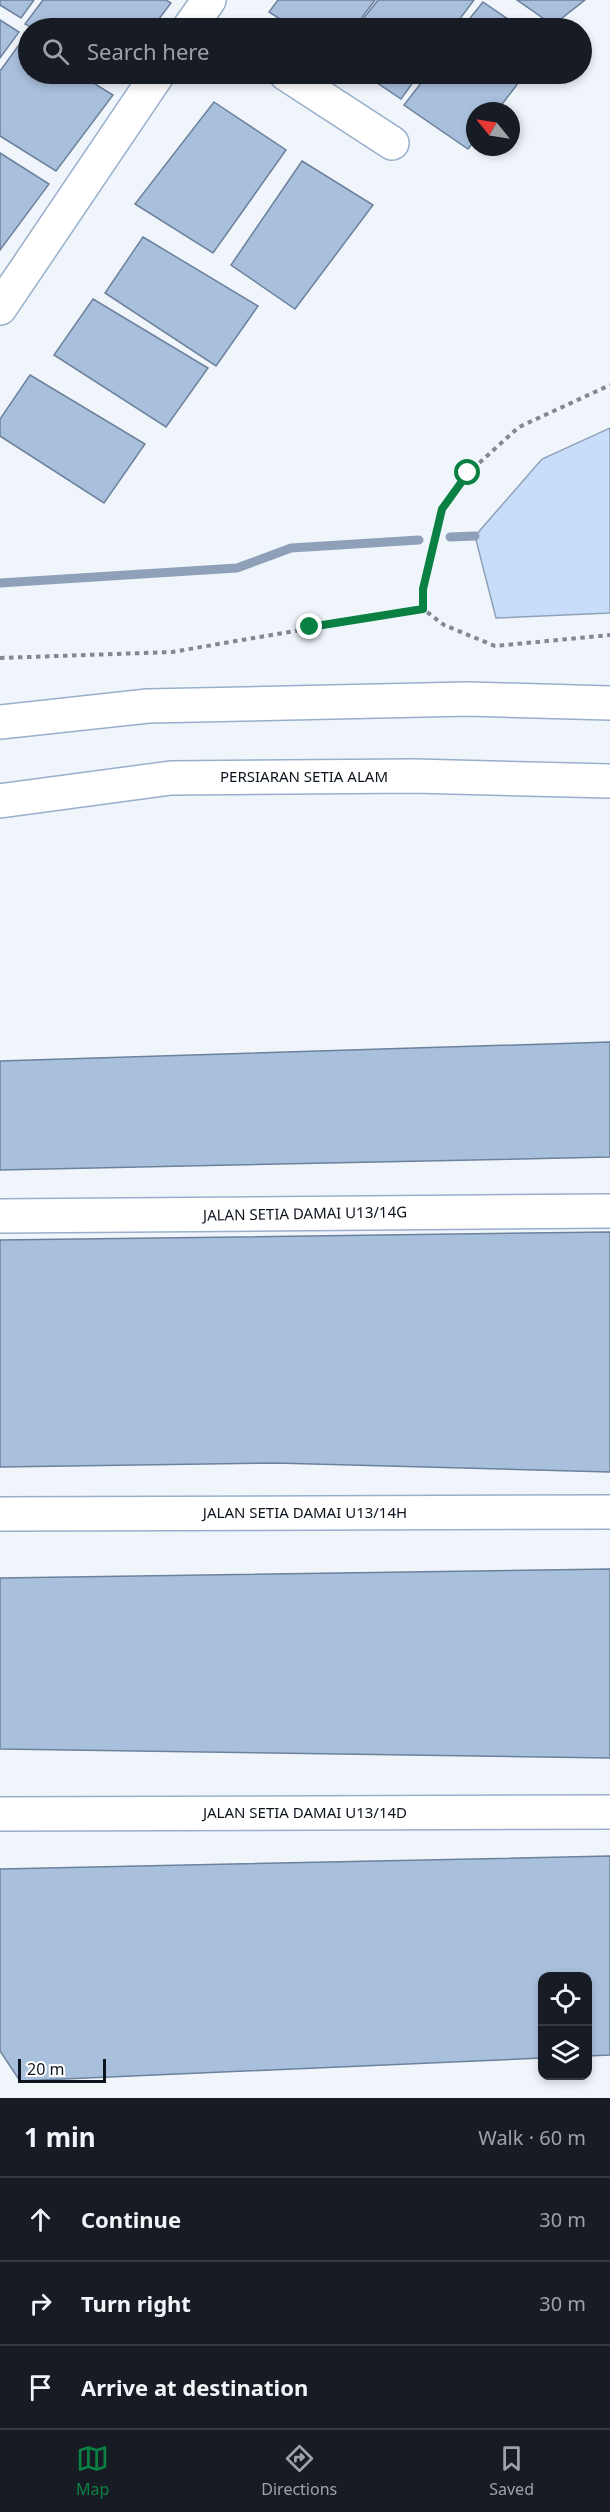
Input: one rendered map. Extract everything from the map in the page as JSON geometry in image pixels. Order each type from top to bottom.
[{"type":"main road","points":[[0,308],[151,84]]},
{"type":"main road","points":[[301,84],[392,143]]},
{"type":"main road","points":[[0,722],[148,706],[468,699],[610,704]]},
{"type":"main road","name":"PERSIARAN SETIA ALAM","points":[[0,801],[171,778],[414,776],[610,781]]},
{"type":"main road","name":"JALAN SETIA DAMAI U13/14G","points":[[0,1216],[610,1211]]},
{"type":"main road","name":"JALAN SETIA DAMAI U13/14H","points":[[0,1514],[610,1512]]},
{"type":"main road","name":"JALAN SETIA DAMAI U13/14D","points":[[0,1814],[610,1812]]},
{"type":"path","points":[[423,609],[423,589],[442,509],[468,473],[519,427],[610,385]]},
{"type":"path","points":[[0,658],[172,652],[423,609],[444,626],[495,646],[610,635]]},
{"type":"water","points":[[610,428],[610,613],[496,618],[475,536],[542,459]]},
{"type":"building","points":[[0,0],[34,0],[21,18],[0,5]]},
{"type":"building","points":[[43,0],[166,0],[171,3],[160,18],[30,18]]},
{"type":"building","points":[[278,0],[375,0],[362,18],[278,18],[269,12]]},
{"type":"building","points":[[378,0],[474,0],[460,18],[364,18]]},
{"type":"building","points":[[517,0],[585,0],[562,18],[543,18]]},
{"type":"building","points":[[483,2],[506,18],[470,18]]},
{"type":"building","points":[[0,20],[18,33],[0,58]]},
{"type":"building","points":[[18,46],[18,84],[95,84],[113,95],[56,171],[0,136],[0,71]]},
{"type":"building","points":[[379,84],[412,84],[401,99]]},
{"type":"building","points":[[420,84],[517,84],[504,102],[466,102],[466,148],[404,105]]},
{"type":"building","points":[[214,102],[286,150],[213,253],[135,204]]},
{"type":"building","points":[[0,153],[49,184],[0,250]]},
{"type":"building","points":[[302,161],[373,205],[295,309],[231,265]]},
{"type":"building","points":[[143,237],[258,306],[216,366],[105,293]]},
{"type":"building","points":[[93,299],[208,368],[166,427],[54,355]]},
{"type":"building","points":[[30,375],[145,444],[104,503],[0,436],[0,419]]},
{"type":"building","points":[[610,1042],[610,1157],[0,1170],[0,1061]]},
{"type":"building","points":[[610,1232],[610,1472],[275,1463],[0,1467],[0,1240]]},
{"type":"building","points":[[610,1569],[610,1758],[0,1749],[0,1578]]},
{"type":"building","points":[[610,1856],[610,2055],[592,2056],[592,1972],[538,1972],[538,2058],[20,2081],[0,2051],[0,1869]]},
{"type":"waterway","points":[[450,537],[475,536]]},
{"type":"waterway","points":[[0,583],[237,568],[291,548],[419,540]]},
{"type":"route","points":[[310,627],[423,609],[423,589],[427,565],[442,509],[468,473]]}]
